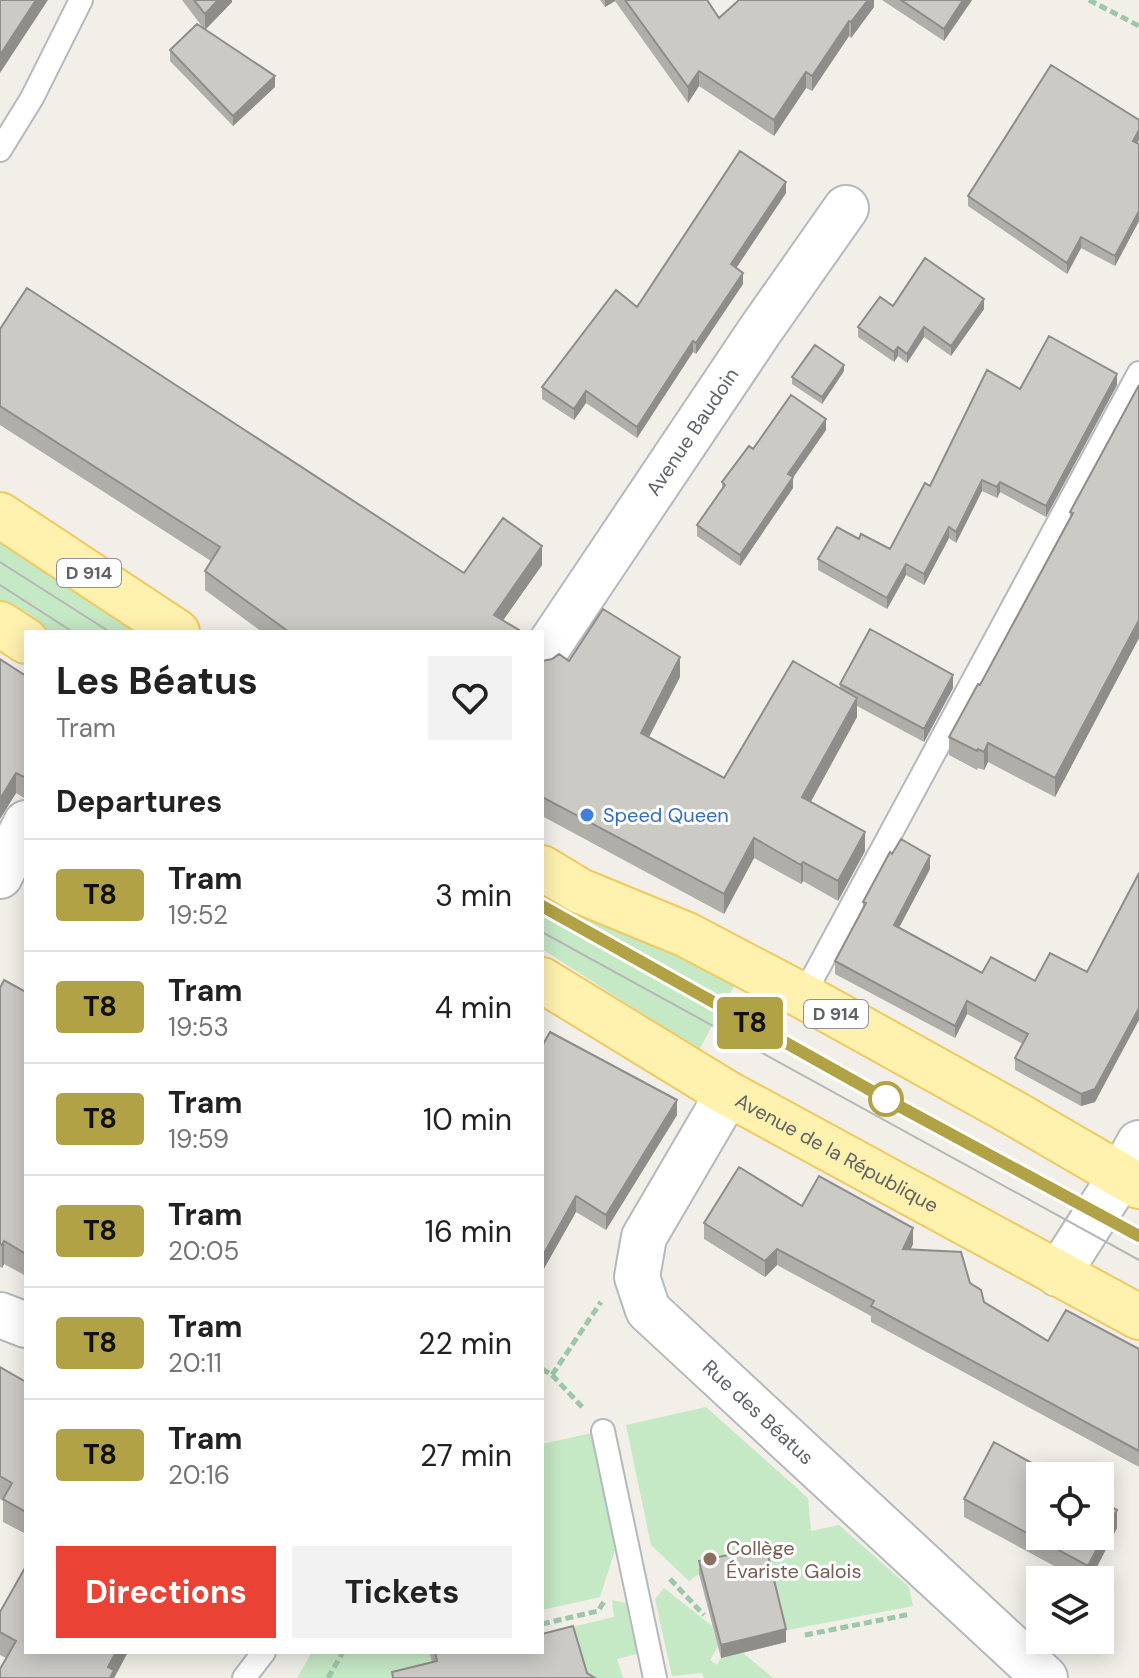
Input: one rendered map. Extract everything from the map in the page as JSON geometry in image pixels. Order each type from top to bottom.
[{"type":"main road","name":"D 914","points":[[0,515],[174,630]]},
{"type":"main road","points":[[0,624],[24,640]]},
{"type":"main road","name":"D 914","points":[[544,869],[580,891],[687,935],[1133,1168]]},
{"type":"main road","name":"Avenue de la République","points":[[544,981],[725,1092],[1139,1317]]},
{"type":"street","name":"Avenue Baudoin","points":[[544,653],[846,208]]},
{"type":"street","points":[[0,876],[24,827]]},
{"type":"street","name":"Rue des Béatus","points":[[725,1092],[716,1114],[644,1237],[637,1277],[648,1310],[1045,1678]]},
{"type":"street","points":[[1058,1274],[1133,1168]]},
{"type":"street","points":[[0,1315],[24,1324]]},
{"type":"lane","points":[[0,150],[32,98],[81,0]]},
{"type":"lane","points":[[803,996],[1139,373]]},
{"type":"lane","points":[[603,1431],[655,1678]]},
{"type":"lane","points":[[244,1678],[262,1654]]},
{"type":"path","points":[[1089,0],[1139,26]]},
{"type":"path","points":[[552,1375],[602,1300]]},
{"type":"path","points":[[544,1370],[603,1431]]},
{"type":"path","points":[[544,1624],[598,1611],[630,1558]]},
{"type":"path","points":[[805,1635],[915,1613],[942,1582]]},
{"type":"path","points":[[328,1678],[342,1654]]},
{"type":"green space","points":[[0,542],[135,630],[43,630],[0,602]]},
{"type":"green space","points":[[544,886],[735,984],[699,1050],[544,950]]},
{"type":"green space","points":[[706,1407],[808,1498],[811,1531],[839,1525],[909,1587],[913,1606],[783,1631],[699,1574],[689,1581],[651,1545],[626,1425]]},
{"type":"green space","points":[[592,1433],[616,1547],[600,1597],[544,1610],[544,1444]]},
{"type":"green space","points":[[664,1588],[712,1626],[718,1646],[710,1660],[717,1665],[721,1658],[743,1653],[773,1678],[704,1678],[702,1673],[672,1676],[655,1599]]},
{"type":"green space","points":[[612,1600],[626,1603],[637,1654],[617,1659],[623,1678],[581,1678],[544,1653],[544,1634],[614,1617]]},
{"type":"green space","points":[[311,1654],[430,1654],[436,1678],[297,1678]]},
{"type":"building","points":[[0,0],[36,0],[0,55]]},
{"type":"building","points":[[194,0],[218,0],[205,14]]},
{"type":"building","points":[[625,0],[707,0],[719,18],[739,0],[868,0],[849,21],[812,76],[806,72],[774,120],[699,71],[688,87]]},
{"type":"building","points":[[901,0],[963,0],[944,29]]},
{"type":"building","points":[[197,24],[275,76],[233,116],[170,50]]},
{"type":"building","points":[[1051,65],[1139,120],[1139,130],[1133,141],[1139,144],[1139,211],[1115,256],[1081,237],[1067,263],[968,196]]},
{"type":"building","points":[[740,151],[786,182],[731,264],[743,273],[696,343],[693,341],[637,427],[586,391],[574,409],[542,387],[616,290],[637,307]]},
{"type":"building","points":[[925,258],[984,299],[951,346],[924,327],[907,354],[898,347],[894,352],[858,327],[880,297],[893,306]]},
{"type":"building","points":[[27,288],[464,573],[503,518],[542,546],[494,615],[519,630],[286,630],[205,571],[220,547],[0,406],[0,329]]},
{"type":"building","points":[[1049,336],[1117,374],[1046,506],[1000,482],[997,487],[982,480],[956,532],[949,527],[924,574],[906,564],[887,598],[818,559],[837,527],[859,539],[861,534],[890,549],[925,483],[930,486],[987,370],[1020,389]]},
{"type":"building","points":[[815,345],[844,365],[822,397],[792,377]]},
{"type":"building","points":[[1139,385],[1139,620],[1055,778],[988,743],[984,752],[977,751],[949,737],[1073,513],[1070,512]]},
{"type":"building","points":[[791,395],[826,419],[788,474],[793,477],[740,555],[697,525],[725,485],[722,482],[749,446],[753,449]]},
{"type":"building","points":[[603,609],[680,657],[641,733],[724,778],[793,661],[857,698],[802,797],[865,832],[838,881],[803,862],[801,865],[754,838],[724,894],[544,798],[544,661],[559,654],[569,661]]},
{"type":"building","points":[[870,629],[953,675],[924,729],[840,684]]},
{"type":"building","points":[[0,659],[24,675],[24,777],[16,773],[0,799]]},
{"type":"building","points":[[901,839],[930,856],[894,925],[982,973],[991,957],[1035,981],[1050,953],[1087,972],[1139,873],[1139,1008],[1095,1089],[1081,1094],[1015,1058],[1028,1034],[967,1001],[955,1026],[835,961],[890,852],[892,854]]},
{"type":"building","points":[[4,980],[24,991],[24,1253],[4,1241],[0,1244],[0,988]]},
{"type":"building","points":[[550,1032],[677,1100],[606,1215],[576,1196],[544,1253],[544,1042]]},
{"type":"building","points":[[739,1167],[802,1206],[819,1176],[913,1228],[903,1249],[961,1252],[970,1283],[981,1290],[984,1302],[1048,1341],[1066,1310],[1139,1349],[1139,1451],[871,1306],[874,1301],[777,1249],[765,1261],[704,1223]]},
{"type":"building","points":[[0,1367],[24,1381],[24,1511],[3,1499],[12,1483],[0,1476]]},
{"type":"building","points":[[994,1442],[1030,1462],[1026,1462],[1026,1532],[964,1499]]},
{"type":"building","points":[[766,1547],[786,1629],[721,1645],[699,1561]]},
{"type":"building","points":[[1058,1550],[1096,1550],[1088,1566]]},
{"type":"building","points":[[24,1570],[24,1654],[115,1654],[108,1667],[114,1670],[110,1678],[0,1678],[0,1669],[16,1641],[0,1632],[0,1612]]},
{"type":"building","points":[[573,1626],[587,1673],[595,1678],[393,1678],[392,1672],[437,1661],[435,1654],[544,1654],[544,1633]]},
{"type":"tram line","points":[[0,562],[107,630]]},
{"type":"tram line","points":[[0,585],[70,630]]},
{"type":"tram line","points":[[544,907],[886,1099],[1139,1236]]},
{"type":"tram line","name":"T8","points":[[544,907],[886,1099],[1139,1236]]},
{"type":"tram line","points":[[544,933],[1139,1260]]},
{"type":"place","name":"Speed Queen","points":[[587,815]]},
{"type":"place","name":"Collège Évariste Galois","points":[[710,1559]]}]
